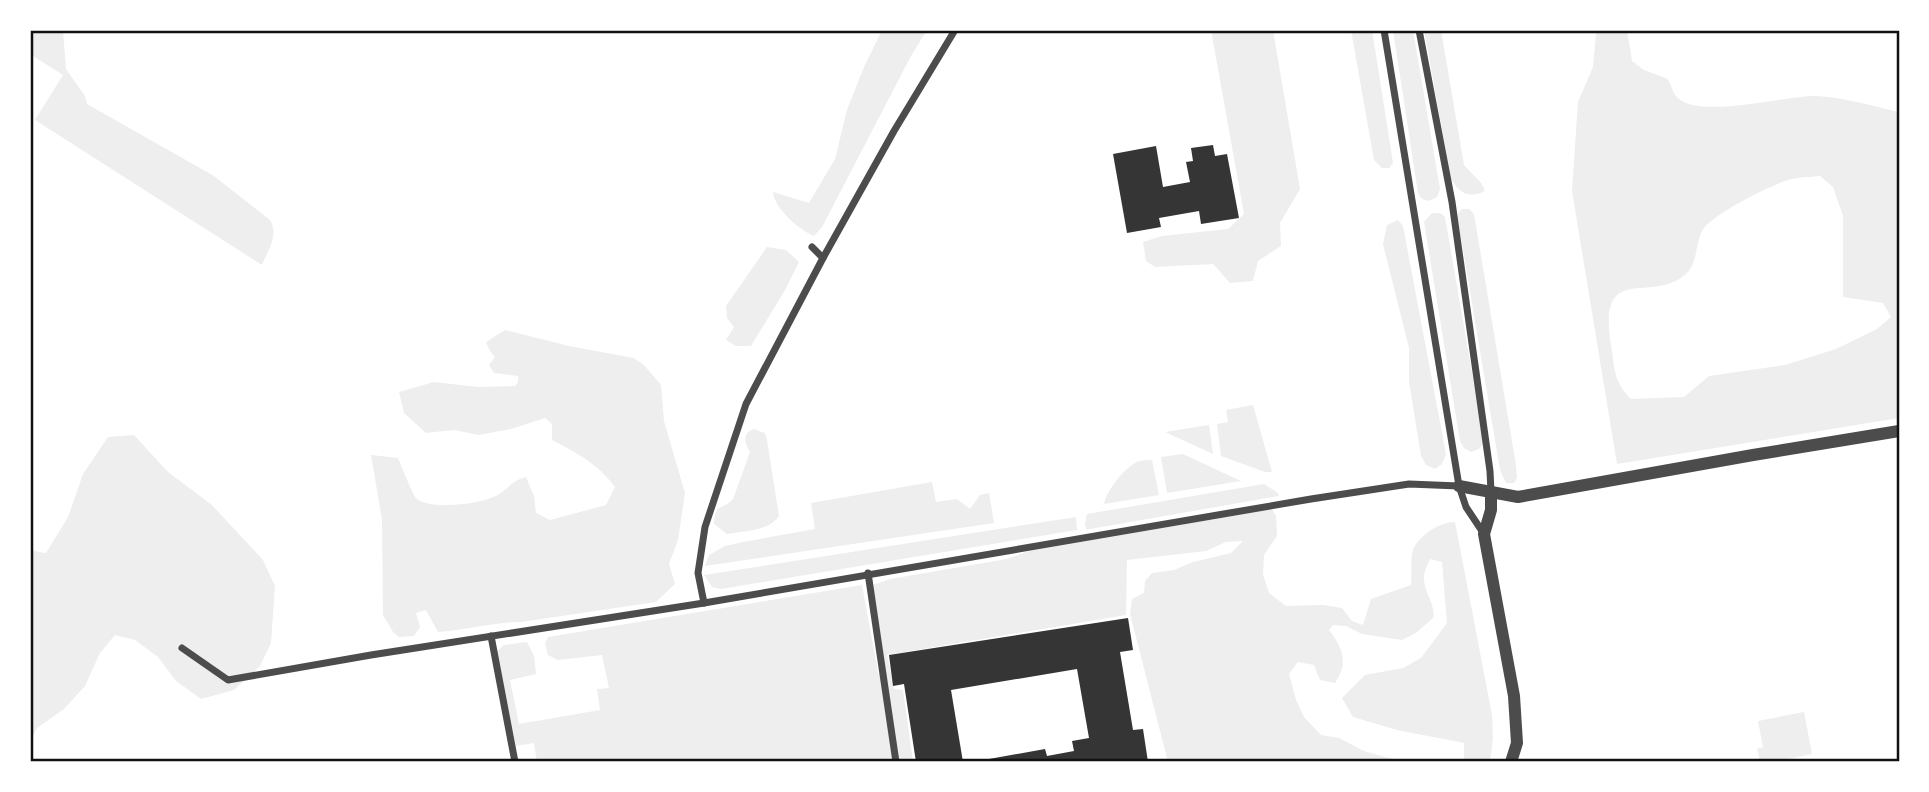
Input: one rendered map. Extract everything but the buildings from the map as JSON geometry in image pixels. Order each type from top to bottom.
[{"type":"street","points":[[704,603],[698,573],[705,527],[746,404],[894,131],[955,30]]},
{"type":"street","points":[[1384,30],[1459,486],[1466,507],[1484,534],[1514,696],[1517,743],[1513,759]]},
{"type":"street","points":[[1419,30],[1452,202],[1490,471],[1490,510],[1484,534]]},
{"type":"street","points":[[812,247],[824,258]]},
{"type":"street","points":[[182,648],[228,680],[1409,484],[1459,486],[1518,497],[1899,431]]},
{"type":"street","points":[[868,573],[896,762]]},
{"type":"street","points":[[491,636],[515,762]]},
{"type":"shaded area","points":[[30,30],[63,30],[66,69],[85,96],[87,104],[214,176],[270,220],[273,237],[262,265],[35,120],[63,75],[30,54]]},
{"type":"shaded area","points":[[882,30],[927,30],[822,227],[814,236],[788,218],[778,205],[773,192],[809,203],[835,159],[847,110]]},
{"type":"shaded area","points":[[1211,30],[1273,30],[1300,189],[1280,223],[1281,246],[1258,261],[1253,281],[1230,283],[1213,264],[1155,267],[1146,261],[1143,242],[1162,236],[1228,229],[1244,214]]},
{"type":"shaded area","points":[[1351,30],[1372,30],[1393,163],[1389,168],[1382,168],[1374,160]]},
{"type":"shaded area","points":[[1393,30],[1413,30],[1440,189],[1437,197],[1429,201],[1422,199],[1418,193]]},
{"type":"shaded area","points":[[1424,30],[1441,30],[1464,165],[1485,191],[1465,193],[1451,178]]},
{"type":"shaded area","points":[[1594,30],[1627,30],[1632,61],[1644,70],[1668,79],[1676,96],[1689,104],[1723,107],[1815,96],[1899,112],[1899,418],[1617,464],[1572,191],[1578,102],[1593,67],[1596,34]],"holes":[[[1820,176],[1833,187],[1843,216],[1843,297],[1883,303],[1891,317],[1877,329],[1836,349],[1785,365],[1709,376],[1684,397],[1631,399],[1618,380],[1611,345],[1609,318],[1612,302],[1620,293],[1674,282],[1688,272],[1707,224],[1728,209],[1768,188],[1788,180]]]},
{"type":"shaded area","points":[[1462,209],[1469,209],[1474,214],[1516,465],[1517,478],[1514,483],[1506,483],[1500,470],[1458,220],[1458,213]]},
{"type":"shaded area","points":[[1432,213],[1440,213],[1445,217],[1484,442],[1479,449],[1471,452],[1464,448],[1460,441],[1424,222]]},
{"type":"shaded area","points":[[1398,220],[1403,226],[1446,454],[1442,464],[1435,469],[1426,465],[1421,456],[1409,381],[1409,348],[1383,244],[1387,225]]},
{"type":"shaded area","points":[[767,247],[786,250],[799,262],[751,346],[736,346],[726,340],[734,327],[727,318],[726,306]]},
{"type":"shaded area","points":[[505,330],[634,358],[644,365],[661,385],[664,421],[685,493],[678,540],[669,564],[675,584],[656,602],[448,631],[438,632],[426,610],[416,613],[420,627],[414,636],[399,637],[383,615],[382,520],[371,455],[398,458],[416,498],[432,504],[457,505],[482,501],[492,498],[526,477],[534,496],[536,513],[550,520],[606,505],[615,487],[594,465],[552,440],[552,424],[545,418],[511,429],[478,435],[454,430],[426,433],[404,413],[399,392],[434,382],[478,387],[515,386],[518,376],[494,373],[489,365],[495,357],[486,342]]},
{"type":"shaded area","points":[[1253,405],[1272,472],[1221,456],[1217,424],[1228,422],[1226,410]]},
{"type":"shaded area","points":[[1209,425],[1213,454],[1165,432]]},
{"type":"shaded area","points":[[754,429],[765,433],[779,516],[769,525],[727,534],[714,524],[716,512],[733,499],[750,452],[745,442],[746,436]]},
{"type":"shaded area","points":[[134,435],[168,472],[212,505],[263,560],[275,586],[271,643],[260,666],[234,690],[201,699],[176,681],[158,657],[135,640],[115,635],[100,653],[85,686],[64,709],[37,728],[30,742],[30,545],[34,551],[46,553],[68,517],[83,474],[108,437]]},
{"type":"shaded area","points":[[1183,454],[1241,481],[1167,493],[1161,457]]},
{"type":"shaded area","points":[[1144,460],[1152,460],[1159,495],[1104,504],[1116,481],[1130,466]]},
{"type":"shaded area","points":[[932,482],[936,502],[957,499],[970,509],[980,495],[989,493],[994,523],[705,566],[709,555],[725,546],[815,529],[811,503]]},
{"type":"shaded area","points":[[1264,484],[1279,496],[1086,529],[1087,514]]},
{"type":"shaded area","points":[[1272,509],[1276,516],[1277,536],[1264,555],[1263,574],[1269,593],[1286,606],[1324,605],[1342,608],[1352,621],[1363,625],[1371,599],[1411,585],[1412,554],[1420,540],[1437,527],[1455,522],[1492,715],[1490,762],[1464,762],[1464,743],[1397,730],[1353,717],[1342,698],[1365,675],[1403,668],[1421,658],[1447,623],[1442,562],[1430,559],[1424,582],[1433,607],[1433,618],[1416,633],[1402,640],[1362,634],[1346,626],[1333,625],[1329,630],[1341,649],[1343,662],[1335,683],[1320,680],[1314,665],[1298,662],[1289,674],[1304,717],[1321,735],[1339,738],[1364,751],[1398,762],[1168,762],[1130,614],[1132,599],[1144,593],[1145,581],[1152,573],[1174,570],[1193,562],[1231,553],[1243,541],[1226,542],[1206,551],[1127,560],[1126,615],[887,655],[894,689],[903,690],[913,762],[537,762],[534,743],[516,746],[497,651],[504,645],[527,642],[534,656],[536,674],[510,680],[519,724],[600,710],[597,689],[609,688],[602,655],[558,660],[548,655],[545,644],[548,637],[862,585],[879,677],[883,652],[873,585],[890,579],[1007,559],[1029,551]]},
{"type":"shaded area","points":[[1076,517],[1077,530],[721,589],[712,587],[704,575]]},
{"type":"shaded area","points":[[1804,712],[1812,754],[1788,759],[1788,762],[1760,762],[1757,749],[1763,747],[1758,721]]}]
